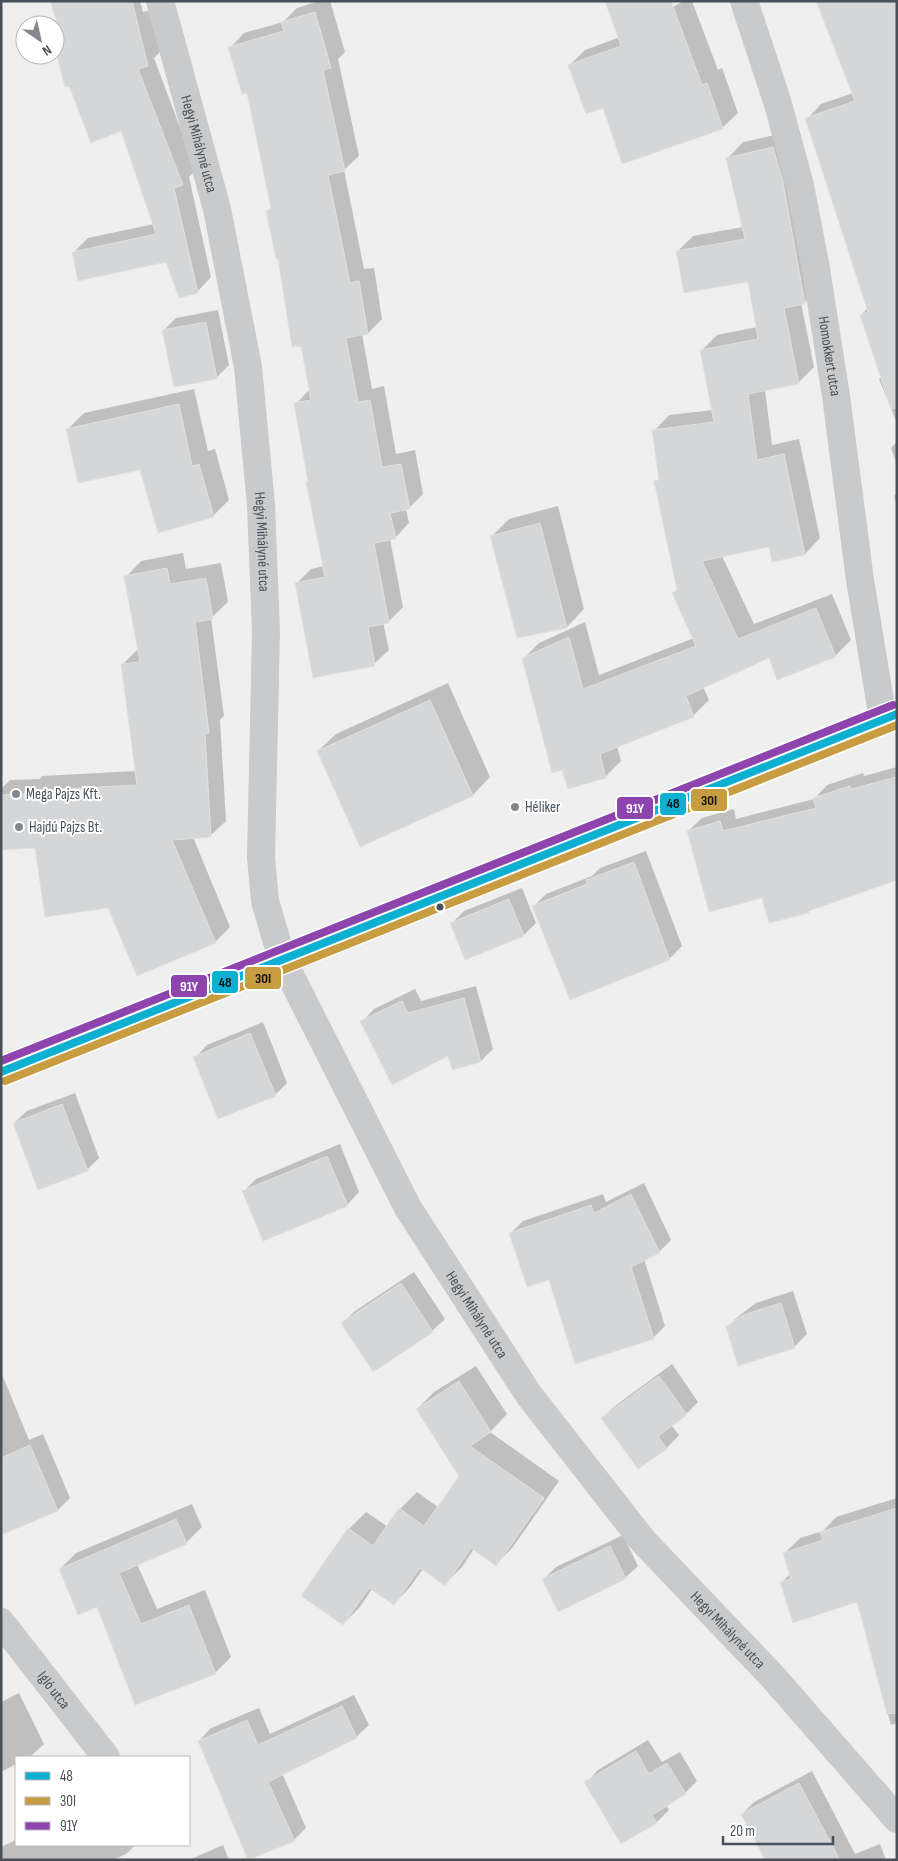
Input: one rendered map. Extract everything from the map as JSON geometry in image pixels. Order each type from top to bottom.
[{"type":"street","name":"Hegyi Mihályné utca","points":[[160,1],[217,209],[248,367],[261,505],[266,632],[262,857],[265,901],[282,959],[408,1208],[529,1395],[644,1542],[773,1677],[897,1819]]},
{"type":"street","name":"Homokkert utca","points":[[744,1],[778,104],[800,186],[815,263],[836,396],[860,580],[890,716]]},
{"type":"street","points":[[1,1072],[890,716]]},
{"type":"street","name":"Igló utca","points":[[1,1622],[105,1756]]},
{"type":"building","points":[[50,1],[132,1],[148,66],[138,69],[183,185],[174,188],[198,293],[179,298],[166,262],[78,281],[72,252],[156,234],[121,131],[91,143],[69,86],[65,87],[59,65],[65,65],[65,15],[54,15]]},
{"type":"building","points":[[605,1],[671,1],[702,85],[707,83],[723,129],[622,164],[603,108],[586,114],[568,65],[621,46]]},
{"type":"building","points":[[816,1],[897,1],[897,408],[891,409],[860,315],[868,312],[805,118],[855,101]]},
{"type":"building","points":[[315,12],[331,68],[323,70],[345,171],[328,175],[350,283],[359,281],[368,334],[346,338],[358,402],[370,400],[382,467],[401,464],[410,509],[390,513],[396,539],[374,543],[389,623],[368,627],[375,666],[313,678],[295,583],[325,577],[306,482],[308,482],[294,403],[311,400],[301,346],[292,347],[278,259],[276,259],[266,211],[271,209],[247,93],[242,94],[228,47],[284,31],[281,22]]},
{"type":"building","points":[[773,147],[783,182],[805,304],[784,308],[799,384],[748,394],[757,460],[784,454],[805,555],[772,562],[769,547],[702,561],[738,639],[816,608],[836,657],[777,680],[769,658],[686,696],[694,717],[600,754],[606,778],[568,789],[562,770],[552,773],[522,658],[569,637],[583,689],[696,646],[672,593],[677,590],[654,481],[659,480],[652,430],[714,422],[700,350],[758,339],[748,282],[684,293],[676,251],[745,239],[726,158]]},
{"type":"building","points":[[206,322],[217,379],[174,387],[162,330]]},
{"type":"building","points":[[179,404],[192,466],[199,464],[214,517],[158,533],[140,470],[78,483],[66,429]]},
{"type":"building","points":[[540,523],[567,628],[517,638],[490,536]]},
{"type":"building","points":[[167,568],[170,584],[206,578],[213,619],[195,622],[209,733],[205,734],[211,837],[172,840],[216,943],[137,976],[108,908],[45,917],[35,848],[1,850],[1,795],[25,794],[25,791],[137,785],[121,664],[140,662],[124,576]]},
{"type":"building","points":[[430,700],[473,796],[360,847],[317,751]]},
{"type":"building","points":[[897,777],[897,880],[809,911],[809,913],[769,923],[762,898],[709,912],[687,831],[720,821],[723,831],[816,808],[813,798],[850,786],[851,789]]},
{"type":"building","points":[[634,862],[670,960],[570,1000],[532,906],[587,884],[586,880]]},
{"type":"building","points":[[509,899],[524,936],[465,960],[450,923]]},
{"type":"building","points":[[464,998],[481,1062],[452,1070],[448,1056],[392,1085],[360,1021],[402,1001],[408,1013]]},
{"type":"building","points":[[250,1033],[276,1096],[218,1119],[193,1057]]},
{"type":"building","points":[[62,1104],[88,1171],[38,1190],[13,1123]]},
{"type":"building","points":[[327,1156],[348,1206],[263,1241],[242,1191]]},
{"type":"building","points":[[631,1194],[660,1253],[631,1267],[654,1339],[575,1364],[549,1280],[527,1287],[509,1233],[591,1205],[594,1213]]},
{"type":"building","points":[[401,1283],[433,1332],[373,1372],[341,1323]]},
{"type":"building","points":[[781,1303],[795,1348],[738,1366],[726,1327],[743,1315]]},
{"type":"building","points":[[659,1376],[687,1415],[658,1436],[667,1449],[638,1469],[601,1418]]},
{"type":"building","points":[[459,1381],[491,1432],[470,1446],[544,1498],[496,1566],[471,1548],[445,1586],[420,1568],[394,1605],[369,1588],[343,1625],[301,1596],[348,1528],[373,1546],[399,1508],[424,1526],[459,1476],[416,1409]]},
{"type":"building","points":[[30,1445],[58,1511],[1,1535],[1,1458]]},
{"type":"building","points":[[897,1508],[897,1713],[887,1714],[857,1602],[793,1623],[780,1582],[791,1579],[783,1553],[823,1540],[820,1532]]},
{"type":"building","points":[[176,1519],[187,1544],[119,1573],[141,1624],[189,1605],[216,1674],[135,1705],[97,1607],[78,1615],[59,1569]]},
{"type":"building","points":[[610,1546],[626,1579],[558,1612],[542,1579]]},
{"type":"building","points":[[342,1706],[357,1738],[268,1782],[295,1841],[248,1860],[198,1741],[247,1720],[258,1745]]},
{"type":"building","points":[[636,1751],[649,1774],[667,1763],[686,1794],[652,1815],[657,1823],[621,1844],[584,1782]]},
{"type":"building","points":[[799,1783],[840,1860],[765,1860],[741,1814]]},
{"type":"transit line","name":"91Y","points":[[1,1061],[893,705]]},
{"type":"transit line","name":"48","points":[[1,1072],[897,714]]},
{"type":"transit line","name":"30I","points":[[5,1081],[897,725]]},
{"type":"place","name":"Mega Pajzs Kft.","points":[[16,794]]},
{"type":"place","name":"Héliker","points":[[515,807]]},
{"type":"place","name":"Hajdú Pajzs Bt.","points":[[19,827]]}]
